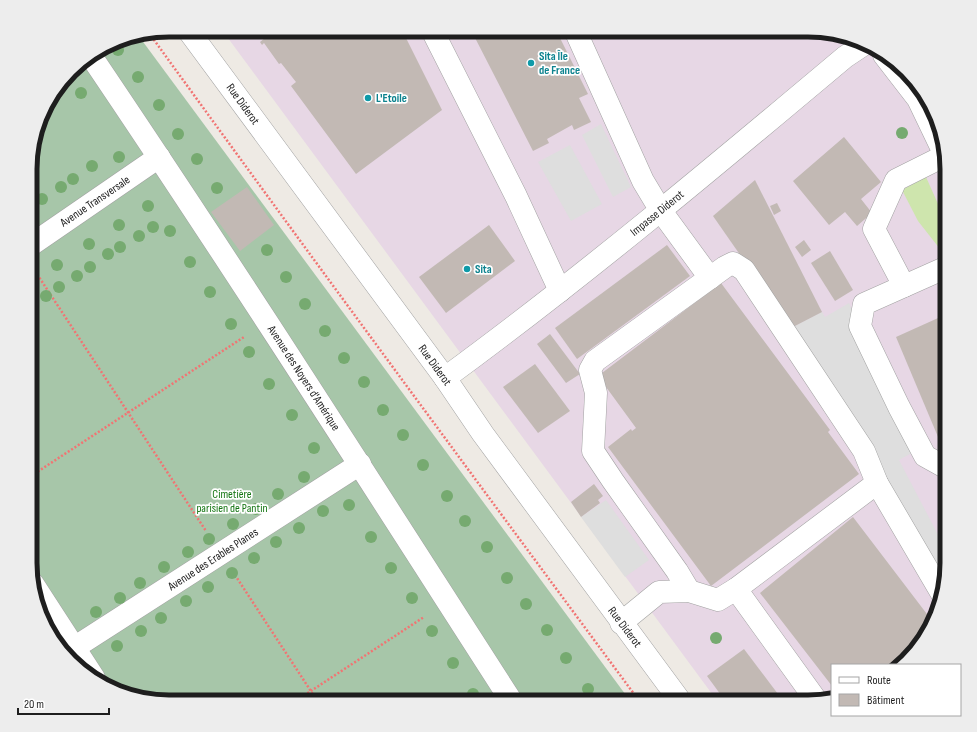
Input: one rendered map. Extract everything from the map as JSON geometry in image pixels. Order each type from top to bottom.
[{"type":"street","name":"Rue Diderot","points":[[193,37],[445,378],[483,434],[676,695]]},
{"type":"street","points":[[436,37],[516,196],[560,291]]},
{"type":"street","points":[[577,37],[643,181],[661,211],[710,278]]},
{"type":"street","name":"Impasse Diderot","points":[[445,378],[560,291],[661,211],[845,57],[860,47]]},
{"type":"street","name":"Avenue des Noyers d'Amérique","points":[[95,60],[360,464],[508,695]]},
{"type":"street","points":[[898,73],[918,99],[936,137]]},
{"type":"street","name":"Avenue Transversale","points":[[37,241],[159,157]]},
{"type":"street","points":[[904,286],[874,229],[896,180],[940,158]]},
{"type":"street","points":[[689,591],[677,571],[593,451],[596,393],[590,370],[595,361],[725,267],[733,263],[744,270],[864,451],[877,483],[937,586]]},
{"type":"street","points":[[940,270],[864,304],[860,326],[899,407],[925,456],[940,464]]},
{"type":"street","name":"Avenue des Erables Planes","points":[[70,650],[360,464]]},
{"type":"street","points":[[621,622],[659,592],[689,591],[718,600],[736,589],[877,483]]},
{"type":"street","points":[[736,589],[812,695]]},
{"type":"street","points":[[42,600],[70,650]]},
{"type":"path","points":[[153,38],[324,274],[635,695]]},
{"type":"path","points":[[37,273],[314,695]]},
{"type":"path","points":[[37,472],[267,322]]},
{"type":"path","points":[[305,695],[448,602]]},
{"type":"shaded area","points":[[227,37],[817,37],[842,41],[859,47],[889,64],[913,88],[930,118],[936,135],[940,160],[940,572],[936,597],[930,614],[918,637],[893,664],[831,664],[831,693],[808,695],[713,695]]},
{"type":"shaded area","points":[[601,124],[631,187],[613,197],[582,135]]},
{"type":"shaded area","points":[[570,145],[602,204],[571,221],[538,162]]},
{"type":"shaded area","points":[[849,303],[919,449],[899,460],[940,539],[939,580],[791,328],[822,312],[825,317]]},
{"type":"shaded area","points":[[606,500],[649,560],[625,577],[581,517]]},
{"type":"green space","name":"Cimetière parisien de Pantin","points":[[142,40],[626,695],[160,695],[118,685],[88,668],[64,644],[47,614],[41,597],[37,572],[38,151],[44,126],[51,110],[64,88],[88,64],[110,51],[126,44]]},
{"type":"green space","points":[[926,177],[940,208],[940,249],[918,221],[902,190]]},
{"type":"building","name":"L'Etoile","points":[[266,37],[406,37],[442,110],[356,174],[291,86],[296,82],[281,63],[279,64],[264,43],[262,45],[260,42]]},
{"type":"building","points":[[475,37],[560,37],[588,94],[579,98],[591,122],[574,130],[572,125],[547,139],[549,143],[533,151]]},
{"type":"building","points":[[844,137],[881,182],[861,199],[872,213],[857,226],[845,212],[829,225],[793,181]]},
{"type":"building","points":[[755,180],[822,312],[791,328],[713,216]]},
{"type":"building","points":[[247,187],[274,225],[240,251],[211,212]]},
{"type":"building","points":[[777,203],[781,211],[774,215],[770,206]]},
{"type":"building","name":"Sita","points":[[489,225],[515,261],[446,313],[419,277]]},
{"type":"building","points":[[804,240],[811,250],[802,257],[795,247]]},
{"type":"building","points":[[667,245],[690,276],[577,359],[555,328]]},
{"type":"building","points":[[830,251],[853,290],[835,301],[811,263]]},
{"type":"building","points":[[721,283],[830,430],[828,432],[859,474],[711,586],[608,447],[631,429],[632,431],[636,428],[598,376]]},
{"type":"building","points":[[940,317],[940,442],[896,337]]},
{"type":"building","points":[[550,334],[580,374],[566,383],[537,344]]},
{"type":"building","points":[[535,364],[570,411],[538,433],[503,387]]},
{"type":"building","points":[[594,484],[603,496],[598,500],[600,503],[581,517],[571,502]]},
{"type":"building","points":[[853,517],[929,616],[918,637],[893,664],[831,664],[831,685],[760,593]]},
{"type":"building","points":[[744,649],[779,695],[721,695],[707,676]]},
{"type":"place","name":"Sita Île de France","points":[[531,63]]},
{"type":"place","name":"L'Etoile","points":[[368,98]]},
{"type":"place","name":"Sita","points":[[467,269]]}]
